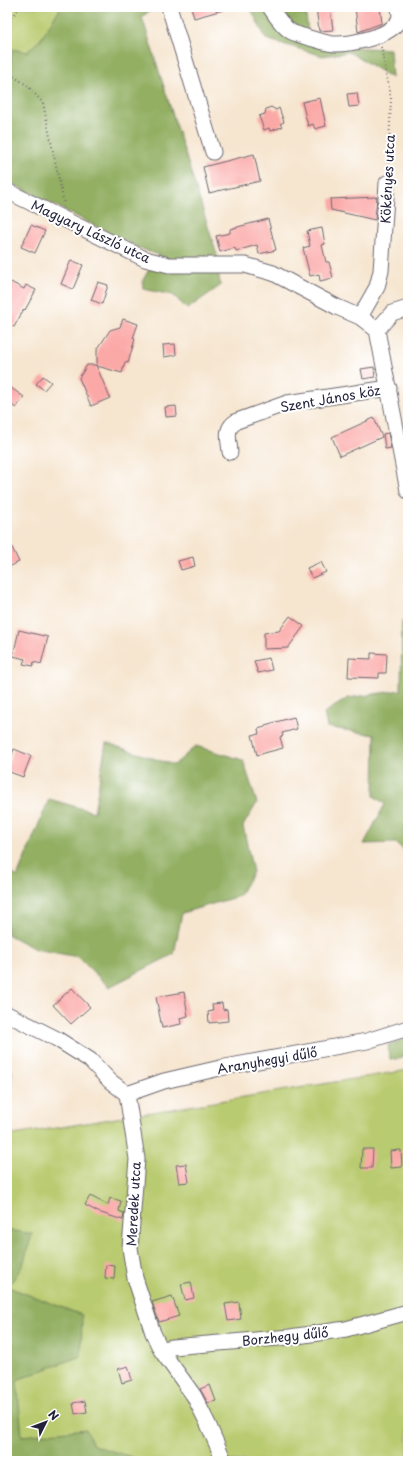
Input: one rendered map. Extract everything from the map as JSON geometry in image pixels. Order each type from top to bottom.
[{"type":"street","points":[[168,7],[213,152]]},
{"type":"street","points":[[270,7],[279,21],[290,31],[334,44],[367,40],[383,34],[392,27],[400,17],[399,7]]},
{"type":"street","name":"Kökényes utca","points":[[360,317],[377,287],[381,272],[387,183]]},
{"type":"street","name":"Magyary László utca","points":[[7,191],[145,259],[169,264],[245,265],[273,273],[337,307],[360,317],[377,330]]},
{"type":"street","points":[[408,308],[392,313],[377,330],[408,491]]},
{"type":"street","name":"Szent János köz","points":[[230,452],[228,430],[230,426],[237,421],[287,403],[389,388]]},
{"type":"street","points":[[7,1014],[57,1040],[90,1060],[110,1081],[127,1094]]},
{"type":"street","name":"Aranyhegyi dűlő","points":[[127,1094],[164,1081],[220,1068],[368,1041],[408,1028]]},
{"type":"street","name":"Meredek utca","points":[[127,1094],[137,1158],[130,1248],[135,1278],[153,1333],[161,1350],[194,1396],[224,1461]]},
{"type":"street","name":"Borzhegy dűlő","points":[[161,1350],[172,1347],[290,1337],[346,1329],[408,1312]]},
{"type":"path","points":[[7,36],[9,34],[11,20],[20,7]]},
{"type":"path","name":"Kökényes utca","points":[[383,34],[392,98],[387,183]]},
{"type":"path","points":[[7,72],[28,86],[43,104],[67,221]]},
{"type":"green space","points":[[7,7],[61,7],[41,39],[27,52],[10,86],[7,96]]},
{"type":"green space","points":[[61,7],[154,7],[142,17],[217,255],[220,286],[187,309],[173,295],[143,289],[145,276],[159,255],[139,248],[7,181],[7,96],[10,86],[12,49],[27,52],[41,39]]},
{"type":"green space","points":[[250,7],[281,7],[282,9],[306,15],[309,41],[364,48],[390,49],[392,78],[349,52],[323,56],[266,39]]},
{"type":"green space","points":[[402,621],[408,623],[408,854],[396,843],[364,844],[385,804],[374,796],[375,735],[327,727],[324,713],[348,698],[401,690]]},
{"type":"green space","points":[[106,743],[174,765],[196,746],[243,760],[257,803],[243,826],[253,872],[239,896],[182,913],[174,954],[109,987],[78,957],[35,949],[7,934],[7,867],[17,877],[49,799],[94,812]]},
{"type":"green space","points":[[408,1038],[408,1054],[400,1059],[390,1059],[388,1045]]},
{"type":"green space","points":[[7,1067],[12,1071],[8,1137],[7,1137]]},
{"type":"green space","points":[[408,1070],[408,1461],[7,1461],[7,1136]]},
{"type":"green space","points":[[7,1230],[32,1234],[23,1265],[8,1287],[82,1315],[81,1356],[17,1380],[22,1436],[86,1429],[93,1445],[144,1461],[7,1461]]},
{"type":"building","points":[[191,7],[222,7],[223,10],[194,18]]},
{"type":"building","points":[[316,7],[330,7],[333,30],[319,31]]},
{"type":"building","points":[[355,7],[380,7],[382,23],[358,32]]},
{"type":"building","points":[[357,93],[359,106],[349,107],[347,94]]},
{"type":"building","points":[[320,98],[326,126],[315,129],[313,124],[308,126],[302,102]]},
{"type":"building","points":[[271,107],[276,110],[279,108],[284,122],[280,124],[282,127],[270,131],[269,128],[264,130],[259,116],[265,114],[266,109]]},
{"type":"building","points":[[254,154],[260,181],[209,193],[203,167]]},
{"type":"building","points":[[377,197],[375,220],[331,210],[330,199]]},
{"type":"building","points":[[268,219],[276,250],[259,254],[257,245],[236,251],[235,248],[220,252],[216,236],[230,233],[230,229]]},
{"type":"building","points":[[31,225],[45,231],[35,253],[21,247]]},
{"type":"building","points":[[322,228],[325,244],[322,245],[326,262],[329,262],[333,278],[320,281],[319,274],[310,276],[303,248],[310,246],[307,231]]},
{"type":"building","points":[[71,260],[83,265],[73,289],[61,284]]},
{"type":"building","points":[[7,280],[24,289],[26,285],[36,290],[14,327],[7,324]]},
{"type":"building","points":[[98,282],[108,285],[102,304],[91,300]]},
{"type":"building","points":[[123,319],[138,324],[133,338],[135,339],[128,363],[125,362],[122,373],[97,366],[97,350],[110,330],[120,327]]},
{"type":"building","points":[[175,344],[176,355],[164,357],[163,345]]},
{"type":"building","points":[[87,365],[96,365],[110,398],[91,406],[79,378]]},
{"type":"building","points":[[374,367],[375,377],[363,379],[361,369]]},
{"type":"building","points":[[43,376],[51,382],[44,390],[36,384]]},
{"type":"building","points":[[7,385],[24,397],[16,408],[7,402]]},
{"type":"building","points":[[176,406],[177,416],[166,417],[165,407]]},
{"type":"building","points":[[374,418],[382,437],[340,456],[332,437]]},
{"type":"building","points":[[388,433],[391,448],[385,449],[383,434]]},
{"type":"building","points":[[7,537],[19,562],[7,568]]},
{"type":"building","points":[[193,557],[195,566],[181,570],[178,561]]},
{"type":"building","points":[[321,562],[326,572],[312,578],[307,568]]},
{"type":"building","points":[[290,616],[304,626],[288,648],[264,649],[264,633],[279,631]]},
{"type":"building","points":[[19,630],[48,637],[41,664],[34,662],[33,666],[23,664],[25,659],[13,656]]},
{"type":"building","points":[[371,653],[387,654],[386,673],[379,673],[379,678],[348,677],[349,658],[371,659]]},
{"type":"building","points":[[269,658],[272,670],[258,673],[254,661]]},
{"type":"building","points":[[294,717],[297,729],[282,733],[283,736],[280,737],[283,748],[257,755],[252,735],[259,734],[258,729],[265,727],[265,725]]},
{"type":"building","points":[[14,749],[31,756],[23,777],[7,771],[7,767]]},
{"type":"building","points":[[72,988],[90,1007],[71,1024],[53,1005]]},
{"type":"building","points":[[184,992],[188,1016],[180,1018],[181,1024],[162,1028],[156,997]]},
{"type":"building","points":[[222,1003],[223,1010],[227,1009],[228,1021],[209,1023],[208,1012],[213,1011],[212,1004]]},
{"type":"building","points":[[362,1149],[373,1149],[372,1168],[361,1168]]},
{"type":"building","points":[[401,1150],[402,1167],[391,1168],[390,1151]]},
{"type":"building","points":[[186,1164],[189,1182],[179,1183],[176,1165]]},
{"type":"building","points":[[90,1196],[108,1205],[110,1198],[121,1201],[119,1211],[124,1213],[123,1220],[98,1212],[85,1205]]},
{"type":"building","points":[[106,1265],[115,1266],[114,1279],[105,1278]]},
{"type":"building","points":[[191,1282],[194,1298],[185,1300],[181,1284]]},
{"type":"building","points":[[172,1296],[179,1316],[159,1322],[152,1302]]},
{"type":"building","points":[[239,1302],[241,1319],[228,1321],[225,1304]]},
{"type":"building","points":[[128,1366],[132,1380],[122,1383],[118,1369]]},
{"type":"building","points":[[210,1385],[216,1401],[208,1403],[200,1389]]},
{"type":"building","points":[[85,1401],[87,1412],[75,1414],[73,1403]]}]
